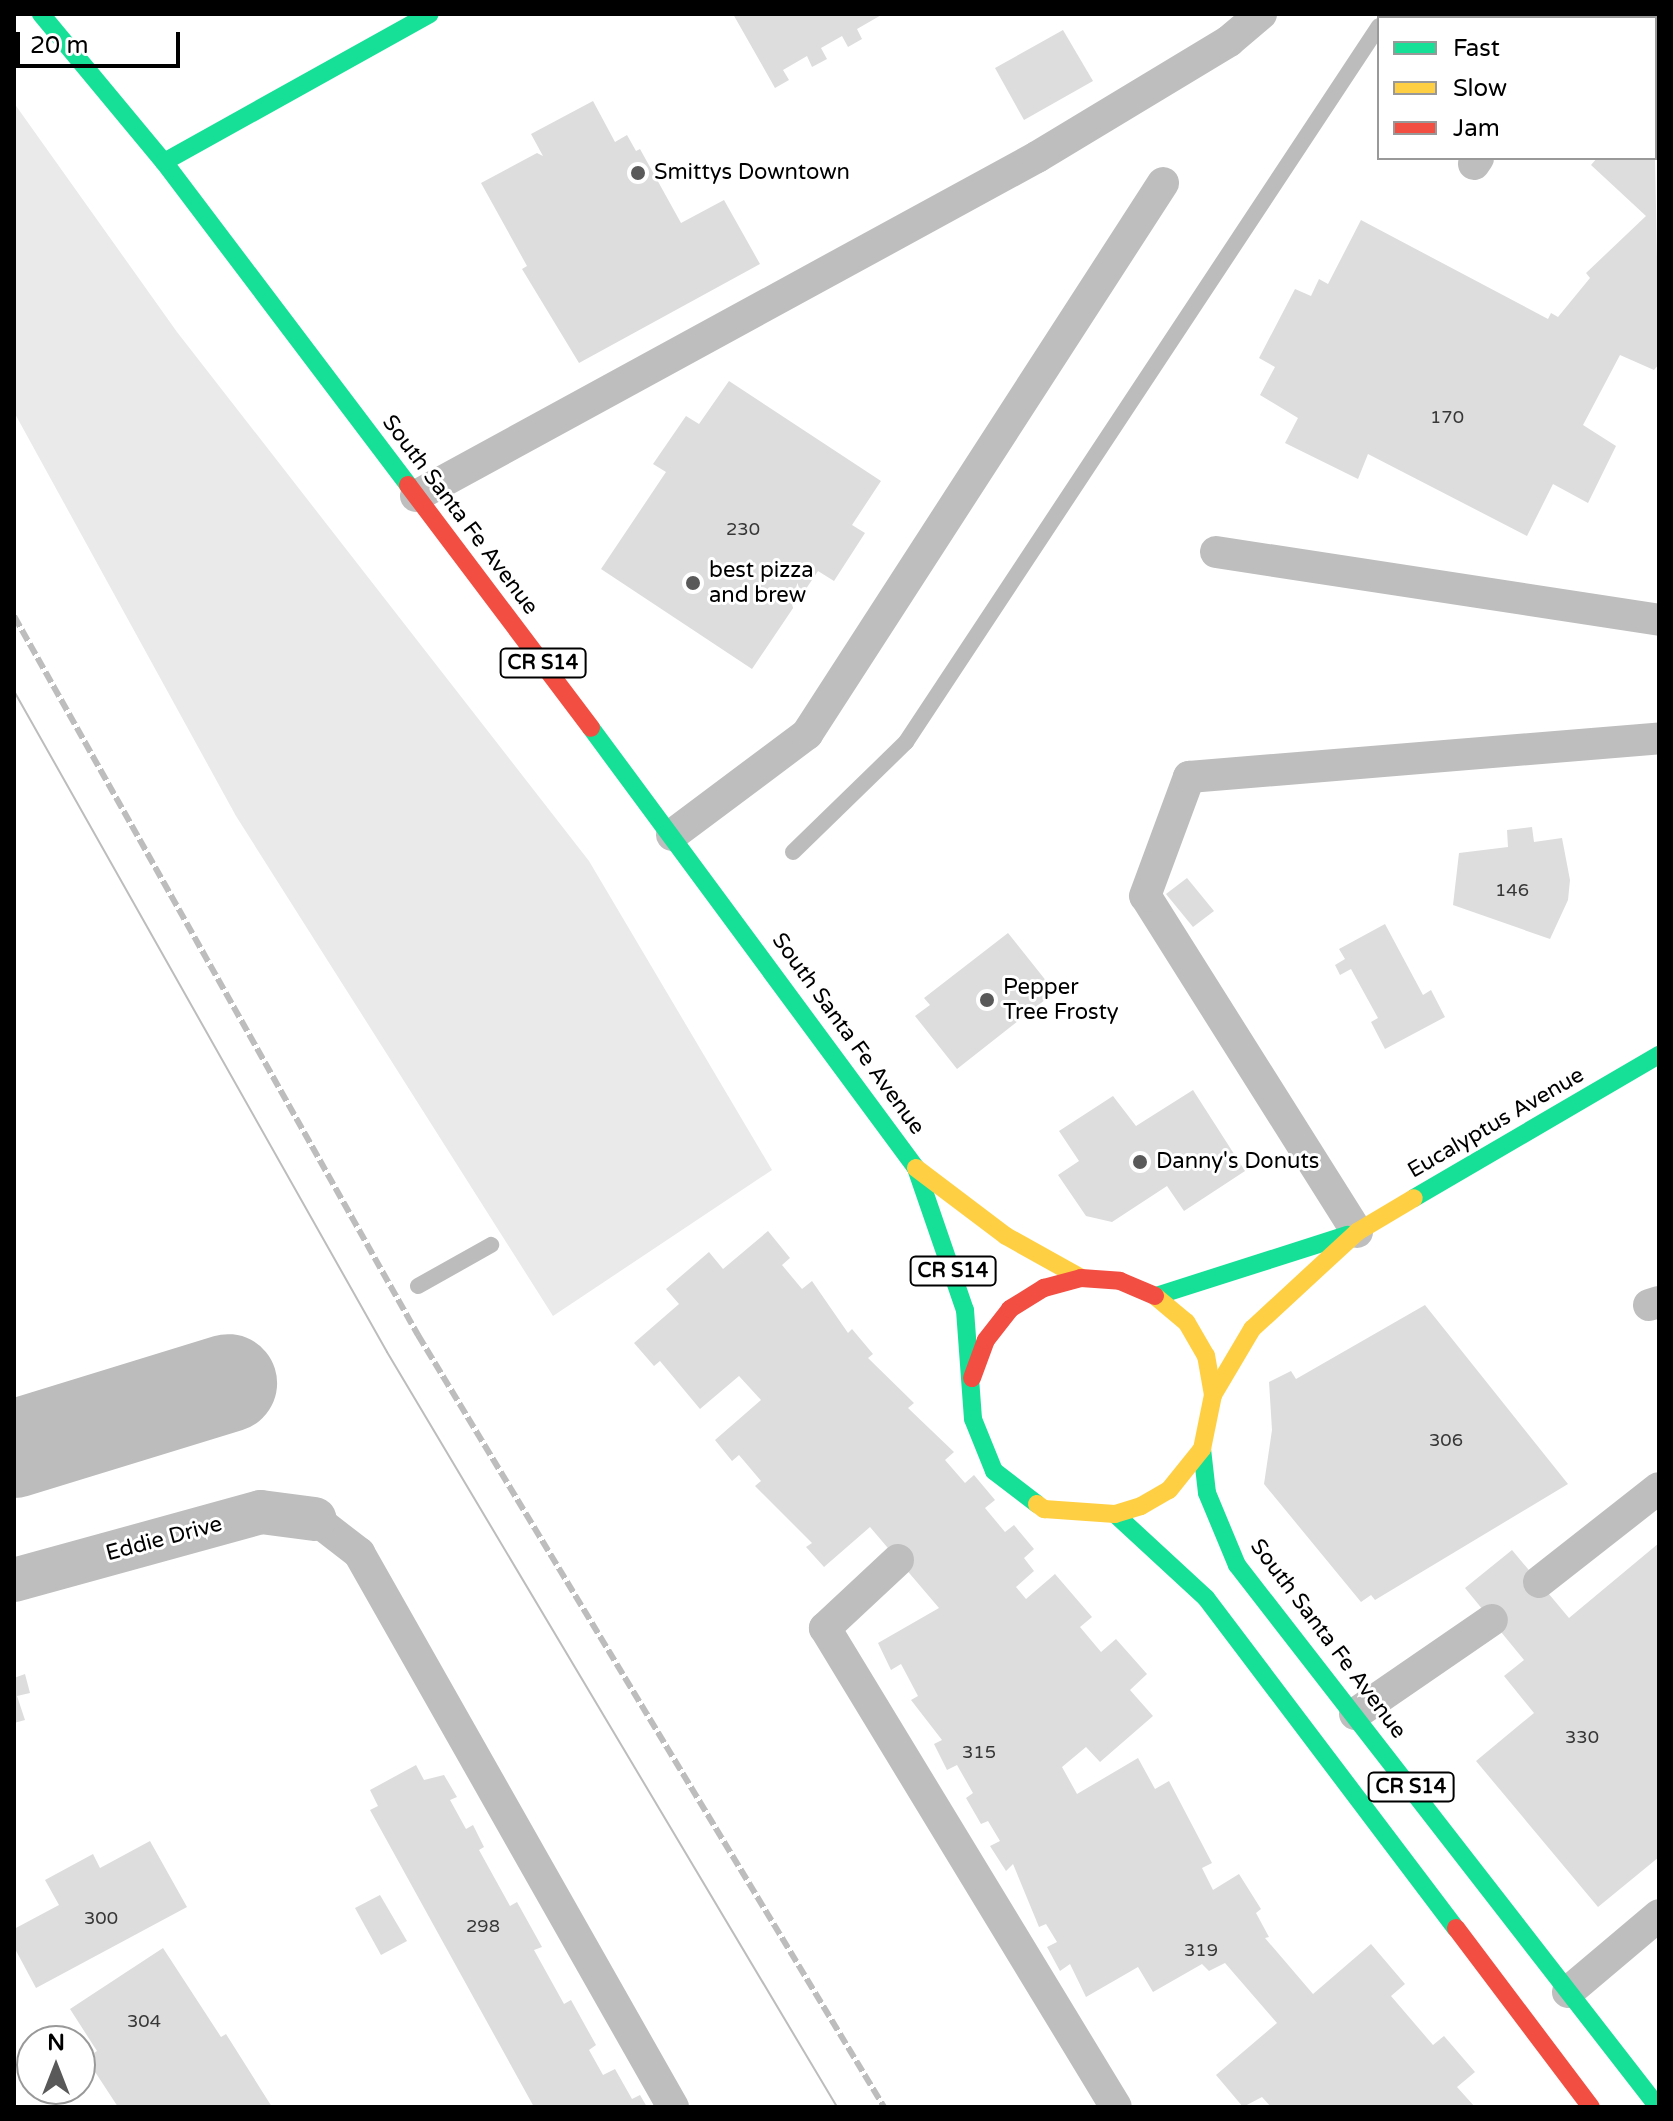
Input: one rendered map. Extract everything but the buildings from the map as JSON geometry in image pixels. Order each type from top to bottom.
[{"type":"main road","name":"South Santa Fe Avenue","points":[[41,14],[164,162],[672,835],[916,1168],[1006,1236],[1081,1278]]},
{"type":"main road","points":[[164,162],[430,14]]},
{"type":"main road","name":"Eucalyptus Avenue","points":[[1357,1232],[1659,1055]]},
{"type":"main road","name":"South Santa Fe Avenue","points":[[916,1168],[965,1310],[973,1419],[988,1477],[1044,1509],[1115,1514],[1169,1490],[1202,1449]]},
{"type":"main road","points":[[1156,1296],[1357,1232]]},
{"type":"main road","points":[[1213,1395],[1252,1329],[1357,1232]]},
{"type":"main road","name":"South Santa Fe Avenue","points":[[972,1378],[986,1340],[1010,1309],[1044,1288],[1081,1278],[1120,1281],[1156,1296],[1186,1322],[1206,1356],[1213,1395],[1202,1449],[1207,1493],[1237,1565],[1658,2107]]},
{"type":"main road","name":"CR S14","points":[[1115,1514],[1206,1598],[1591,2107]]},
{"type":"street","name":"Eddie Drive","points":[[14,1580],[261,1512],[315,1519]]},
{"type":"lane","points":[[416,496],[1037,157],[1229,41],[1261,14]]},
{"type":"lane","points":[[672,835],[807,734],[1163,183]]},
{"type":"lane","points":[[1216,552],[1659,620]]},
{"type":"lane","points":[[1357,1232],[1145,896],[1189,777],[1659,738]]},
{"type":"lane","points":[[1539,1582],[1659,1488]]},
{"type":"lane","points":[[315,1519],[359,1553],[673,2107]]},
{"type":"lane","points":[[898,1560],[825,1628],[1116,2107]]},
{"type":"lane","points":[[1355,1714],[1492,1620]]},
{"type":"lane","points":[[1568,1992],[1659,1915]]},
{"type":"shaded area","points":[[14,103],[177,332],[589,861],[772,1170],[553,1316],[236,816],[14,412]]},
{"type":"waterway","points":[[793,852],[906,742],[1377,29]]},
{"type":"waterway","points":[[418,1286],[491,1245]]},
{"type":"waterway","points":[[14,1449],[228,1383]]},
{"type":"tram line","points":[[14,691],[387,1352],[837,2107]]},
{"type":"railway","points":[[14,616],[418,1335],[884,2107]]},
{"type":"traffic: fast","points":[[41,14],[164,162],[408,485]]},
{"type":"traffic: fast","points":[[164,162],[430,14]]},
{"type":"traffic: fast","points":[[591,728],[916,1168],[965,1310],[973,1419],[994,1471],[1037,1504]]},
{"type":"traffic: fast","points":[[1414,1198],[1659,1055]]},
{"type":"traffic: fast","points":[[1156,1296],[1347,1235]]},
{"type":"traffic: fast","points":[[1202,1449],[1207,1493],[1237,1565],[1658,2107]]},
{"type":"traffic: fast","points":[[1115,1514],[1206,1598],[1456,1928]]},
{"type":"traffic: slow","points":[[916,1168],[1006,1236],[1081,1278]]},
{"type":"traffic: slow","points":[[1213,1395],[1252,1329],[1357,1232],[1414,1198]]},
{"type":"traffic: slow","points":[[1037,1504],[1044,1509],[1115,1514],[1141,1506],[1169,1490],[1202,1449],[1213,1395],[1206,1356],[1186,1322],[1155,1296]]},
{"type":"traffic: jam","points":[[408,485],[591,728]]},
{"type":"traffic: jam","points":[[972,1378],[986,1340],[1010,1309],[1044,1288],[1081,1278],[1120,1281],[1155,1296]]},
{"type":"traffic: jam","points":[[1456,1928],[1591,2107]]},
{"type":"place","name":"Smittys Downtown","points":[[638,173]]},
{"type":"place","name":"best pizza and brew","points":[[693,583]]},
{"type":"place","name":"Pepper Tree Frosty","points":[[987,1000]]},
{"type":"place","name":"Danny's Donuts","points":[[1140,1162]]}]
